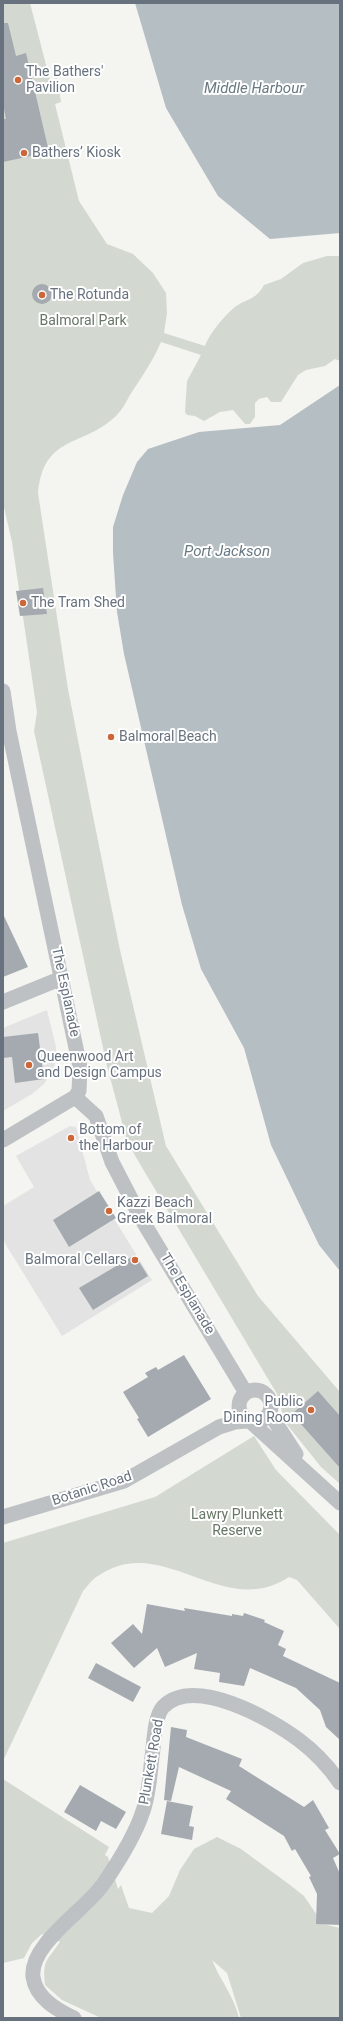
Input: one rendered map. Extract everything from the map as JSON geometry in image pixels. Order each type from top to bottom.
[{"type":"street","name":"The Esplanade","points":[[3,690],[6,732],[79,1059],[79,1082],[75,1097],[96,1116],[112,1162],[142,1220],[246,1393]]},
{"type":"street","points":[[3,1002],[62,978]]},
{"type":"street","points":[[3,1140],[75,1097]]},
{"type":"street","points":[[307,1472],[270,1414],[271,1404],[266,1394],[256,1390],[242,1396],[238,1407],[239,1412],[307,1472],[340,1504]]},
{"type":"street","name":"Botanic Road","points":[[220,1427],[230,1413],[238,1407]]},
{"type":"street","points":[[249,1422],[262,1421],[270,1414]]},
{"type":"street","name":"Botanic Road","points":[[3,1517],[124,1481],[220,1427],[235,1422],[249,1422]]},
{"type":"street","name":"Plunkett Road","points":[[74,2018],[42,1998],[33,1976],[37,1956],[47,1941],[91,1900],[104,1883],[129,1842],[143,1810],[155,1727],[163,1708],[178,1698],[200,1695],[231,1703],[262,1716],[299,1740],[328,1766],[340,1783]]},
{"type":"shaded area","name":"Queenwood Art and Design Campus","points":[[47,1010],[56,1047],[56,1060],[53,1070],[44,1084],[32,1094],[3,1111],[3,1028]]},
{"type":"shaded area","points":[[70,1126],[76,1127],[90,1180],[152,1280],[62,1336],[3,1240],[3,1206],[34,1187],[16,1156]]},
{"type":"green space","name":"Balmoral Park","points":[[3,3],[30,3],[50,80],[57,78],[61,102],[55,104],[79,201],[107,244],[133,254],[153,273],[166,293],[167,313],[164,333],[205,346],[214,330],[227,315],[239,304],[254,297],[264,285],[281,279],[303,263],[327,256],[340,256],[340,361],[335,359],[325,366],[306,370],[298,375],[281,402],[271,402],[267,397],[259,399],[255,403],[255,417],[250,424],[245,424],[233,410],[220,412],[204,421],[195,416],[187,415],[185,412],[187,381],[201,355],[161,342],[147,369],[116,416],[103,426],[66,444],[56,451],[48,461],[42,474],[38,493],[68,689],[120,950],[166,1146],[258,1296],[340,1392],[340,1484],[321,1467],[285,1422],[277,1394],[137,1159],[127,1141],[107,1066],[34,731],[37,712],[12,542],[3,503]]},
{"type":"green space","name":"Lawry Plunkett Reserve","points":[[254,1436],[276,1470],[340,1535],[340,1629],[297,1580],[289,1577],[264,1588],[240,1589],[216,1584],[169,1568],[146,1563],[122,1565],[96,1577],[83,1591],[3,1761],[3,1543],[155,1497]]},
{"type":"green space","points":[[3,1779],[109,1847],[105,1855],[108,1857],[118,1889],[121,1885],[129,1908],[152,1913],[169,1896],[180,1870],[194,1849],[217,1837],[241,1849],[304,1896],[323,1924],[340,1928],[340,2018],[241,2018],[227,1973],[212,1960],[234,2002],[239,2018],[101,2018],[62,2000],[45,1985],[44,1970],[46,1961],[60,1942],[42,1934],[32,1943],[24,1958],[3,1963]]},
{"type":"water","name":"Middle Harbour","points":[[135,3],[340,3],[340,233],[270,239],[218,196],[166,108]]},
{"type":"water","name":"Port Jackson","points":[[340,385],[340,1271],[319,1245],[271,1145],[244,1048],[201,969],[182,905],[124,654],[117,612],[113,553],[113,527],[123,495],[137,462],[148,449],[199,432],[280,425]]},
{"type":"building","name":"The Bathers' Pavilion","points":[[3,23],[8,23],[16,56],[26,53],[49,152],[3,162],[3,119],[6,119],[3,104]]},
{"type":"building","name":"The Rotunda","points":[[42,284],[49,287],[52,294],[49,301],[42,304],[35,301],[32,294],[35,287]]},
{"type":"building","points":[[43,588],[47,614],[20,616],[16,591]]},
{"type":"building","points":[[3,914],[28,967],[3,977]]},
{"type":"building","points":[[38,1033],[44,1079],[15,1083],[12,1057],[3,1058],[3,1037]]},
{"type":"building","points":[[99,1191],[116,1218],[69,1247],[53,1220]]},
{"type":"building","points":[[135,1255],[148,1276],[93,1310],[79,1288]]},
{"type":"building","points":[[184,1355],[211,1399],[148,1437],[137,1419],[139,1418],[123,1392],[148,1377],[145,1373],[156,1367],[158,1370]]},
{"type":"building","points":[[318,1391],[340,1416],[340,1468],[292,1414]]},
{"type":"building","points":[[147,1604],[185,1611],[184,1608],[232,1616],[232,1614],[243,1616],[244,1613],[265,1620],[264,1622],[284,1631],[278,1645],[286,1649],[283,1656],[340,1683],[340,1740],[326,1727],[320,1710],[296,1688],[250,1668],[244,1686],[219,1682],[220,1673],[194,1669],[197,1653],[165,1667],[157,1648],[134,1668],[111,1643],[133,1624],[142,1634]]},
{"type":"building","points":[[96,1663],[141,1687],[133,1702],[88,1678]]},
{"type":"building","points":[[171,1727],[187,1730],[186,1737],[242,1759],[239,1766],[304,1807],[313,1800],[329,1828],[325,1830],[340,1854],[333,1858],[340,1874],[340,1925],[316,1924],[317,1894],[309,1877],[311,1876],[295,1849],[292,1851],[284,1836],[226,1799],[231,1791],[179,1767],[171,1801],[164,1800]]},
{"type":"building","points":[[80,1785],[126,1812],[116,1829],[101,1821],[96,1831],[64,1812]]},
{"type":"building","points":[[167,1801],[193,1806],[189,1826],[194,1827],[192,1840],[161,1834]]},
{"type":"place","name":"The Bathers' Pavilion","points":[[18,80]]},
{"type":"place","name":"Bathers’ Kiosk","points":[[24,153]]},
{"type":"place","name":"The Rotunda","points":[[42,295]]},
{"type":"place","name":"The Tram Shed","points":[[23,603]]},
{"type":"place","name":"Balmoral Beach","points":[[111,737]]},
{"type":"place","name":"Queenwood Art and Design Campus","points":[[29,1065]]},
{"type":"place","name":"Bottom of the Harbour","points":[[71,1138]]},
{"type":"place","name":"Kazzi Beach Greek Balmoral","points":[[109,1211]]},
{"type":"place","name":"Balmoral Cellars","points":[[135,1260]]},
{"type":"place","name":"Public Dining Room","points":[[311,1410]]}]
